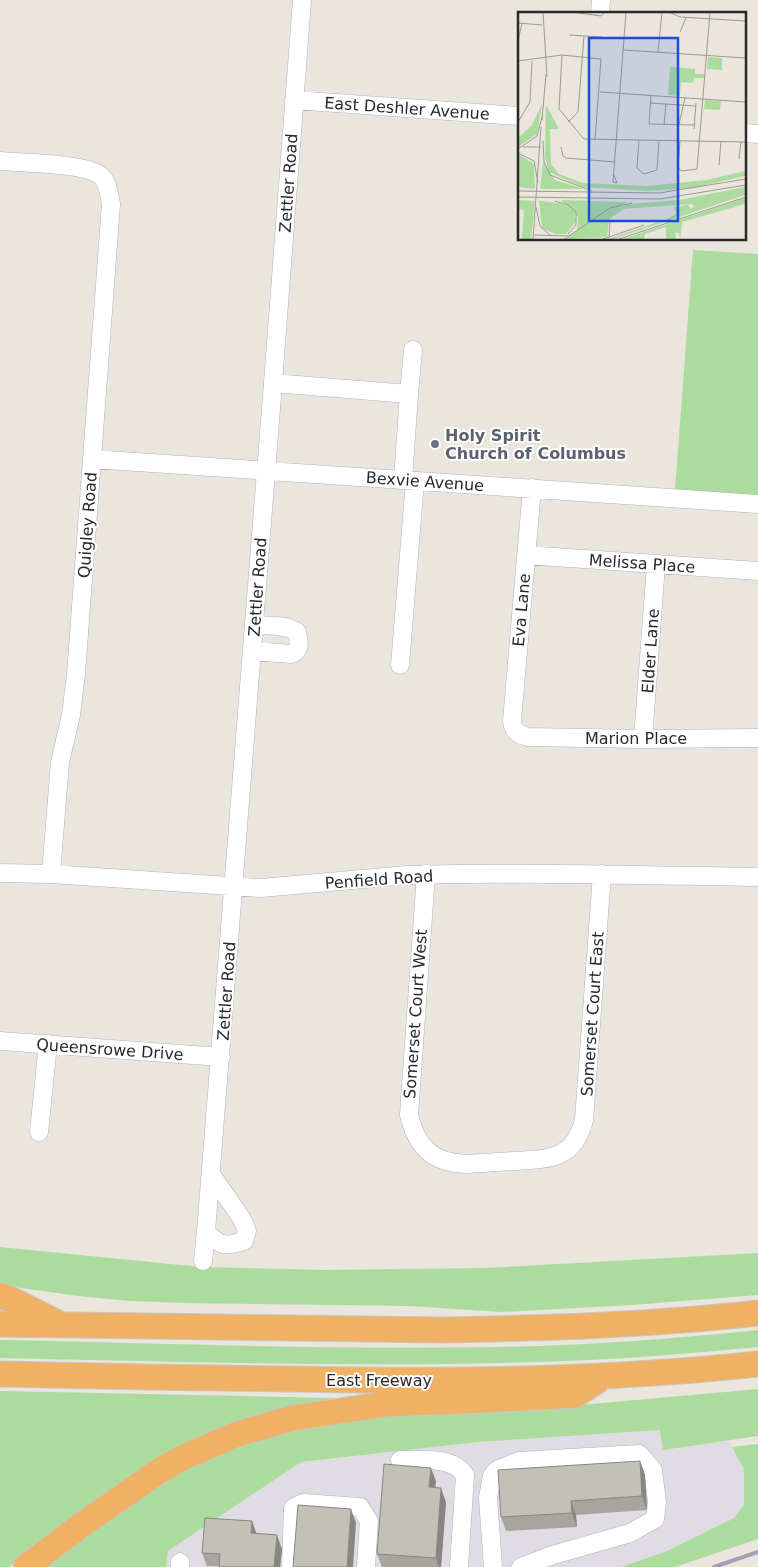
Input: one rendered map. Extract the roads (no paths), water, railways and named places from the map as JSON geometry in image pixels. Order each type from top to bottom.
[{"type":"highway","points":[[0,1296],[8,1298],[63,1326]]},
{"type":"highway","points":[[0,1324],[442,1330],[514,1329],[687,1320],[758,1313]]},
{"type":"highway","name":"East Freeway","points":[[0,1374],[409,1381],[606,1376],[758,1364]]},
{"type":"highway","points":[[26,1567],[80,1526],[159,1471],[184,1457],[237,1434],[293,1418],[386,1404],[574,1394],[606,1376]]},
{"type":"street","name":"Zettler Road","points":[[203,1261],[221,1057],[302,0]]},
{"type":"street","name":"East Deshler Avenue","points":[[294,100],[518,116]]},
{"type":"street","name":"Quigley Road","points":[[0,161],[78,167],[101,176],[107,186],[111,204],[76,674],[71,715],[60,762],[51,874]]},
{"type":"street","points":[[400,665],[409,480],[409,394],[413,350]]},
{"type":"street","points":[[273,383],[409,394]]},
{"type":"street","name":"Bexvie Avenue","points":[[92,458],[758,504]]},
{"type":"street","name":"Eva Lane","points":[[516,732],[512,726],[512,721],[532,488]]},
{"type":"street","name":"Melissa Place","points":[[526,555],[758,571]]},
{"type":"street","name":"Elder Lane","points":[[643,739],[656,564]]},
{"type":"street","points":[[252,651],[292,654],[297,652],[298,649],[297,632],[292,629],[254,625]]},
{"type":"street","name":"Marion Place","points":[[516,732],[527,737],[758,738]]},
{"type":"street","name":"Penfield Road","points":[[0,872],[261,888],[407,874],[513,873],[758,877]]},
{"type":"street","name":"Somerset Court West","points":[[425,1150],[412,1128],[408,1103],[426,874]]},
{"type":"street","name":"Somerset Court East","points":[[425,1150],[434,1156],[455,1164],[545,1159],[561,1154],[569,1149],[581,1132],[584,1120],[602,874]]},
{"type":"street","name":"Queensrowe Drive","points":[[0,1041],[221,1057]]},
{"type":"street","points":[[39,1132],[48,1044]]},
{"type":"street","points":[[206,1232],[217,1243],[231,1245],[244,1241],[247,1231],[242,1219],[211,1174]]},
{"type":"street","points":[[493,1567],[488,1498],[492,1476],[498,1470],[519,1461],[640,1454],[653,1470],[657,1502],[655,1519],[630,1533],[553,1555],[521,1567]]},
{"type":"street","points":[[400,1460],[443,1462],[461,1469],[465,1475],[459,1567]]},
{"type":"street","points":[[291,1567],[293,1508],[303,1503],[360,1507],[369,1521],[366,1567]]},
{"type":"railway","points":[[714,1567],[758,1552]]},
{"type":"place","name":"Holy Spirit Church of Columbus","points":[[435,444]]}]
